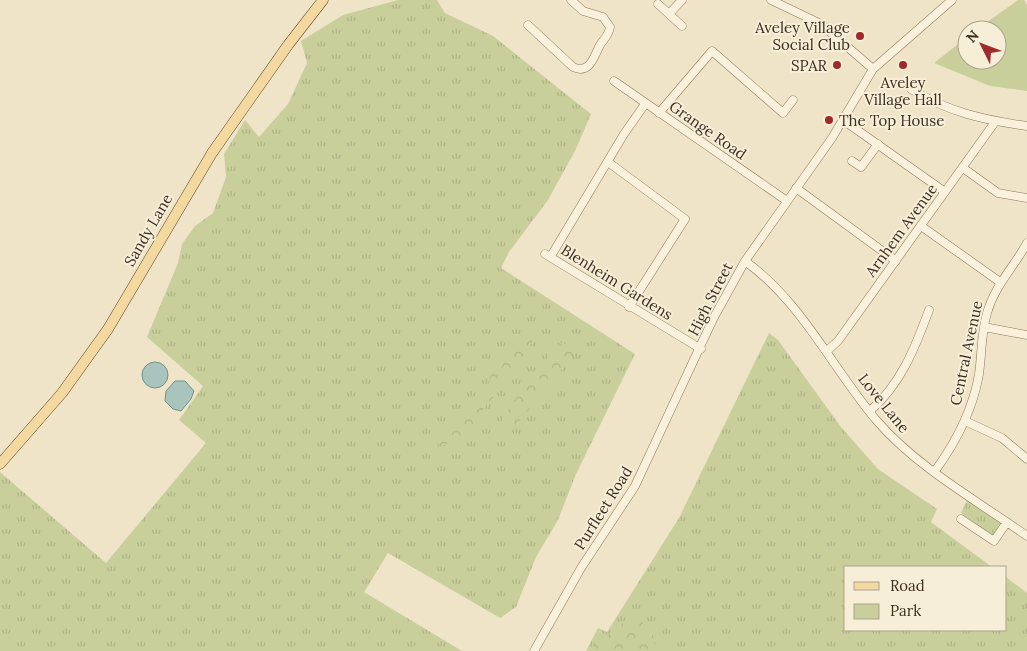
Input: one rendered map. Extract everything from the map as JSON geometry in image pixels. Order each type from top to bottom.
[{"type":"main road","name":"Sandy Lane","points":[[0,464],[62,392],[108,329],[212,153],[276,60],[320,4],[330,0]]},
{"type":"street","points":[[528,25],[573,67],[587,68],[607,36],[610,27],[603,17],[583,11],[571,0]]},
{"type":"street","points":[[669,14],[682,0]]},
{"type":"street","points":[[771,0],[821,24],[874,68]]},
{"type":"street","points":[[745,261],[843,120],[874,68],[952,0]]},
{"type":"street","points":[[658,4],[682,26]]},
{"type":"street","points":[[659,113],[712,51],[783,113],[793,100]]},
{"type":"street","name":"Grange Road","points":[[614,81],[787,201]]},
{"type":"street","points":[[911,88],[942,107],[962,114],[995,122],[1027,126]]},
{"type":"street","points":[[630,307],[685,219],[608,162],[645,104]]},
{"type":"street","points":[[843,120],[945,192]]},
{"type":"street","name":"Arnhem Avenue","points":[[827,351],[838,342],[995,122]]},
{"type":"street","points":[[852,161],[861,167],[878,144]]},
{"type":"street","name":"Blenheim Gardens","points":[[608,162],[548,255],[701,349]]},
{"type":"street","points":[[963,168],[998,193],[1027,198]]},
{"type":"street","points":[[796,188],[896,261]]},
{"type":"street","points":[[921,226],[1000,282]]},
{"type":"street","name":"Central Avenue","points":[[935,471],[950,450],[965,421],[979,374],[984,327],[992,300],[1000,282],[1027,243]]},
{"type":"street","name":"High Street","points":[[701,349],[713,319],[745,261]]},
{"type":"street","name":"Love Lane","points":[[745,261],[776,288],[827,351],[870,411],[898,442],[935,471],[1027,536]]},
{"type":"street","points":[[870,411],[888,392],[905,368],[929,310]]},
{"type":"street","points":[[984,327],[1027,335]]},
{"type":"street","name":"Purfleet Road","points":[[534,651],[582,568],[636,486],[701,349]]},
{"type":"street","points":[[965,421],[1002,438],[1027,459]]},
{"type":"street","points":[[961,519],[994,542],[1007,522]]},
{"type":"green space","points":[[398,0],[437,0],[445,13],[493,36],[591,114],[576,149],[548,200],[509,252],[501,268],[635,354],[576,474],[558,520],[536,557],[516,607],[500,618],[388,553],[364,592],[462,651],[0,651],[0,472],[106,563],[206,443],[179,420],[203,386],[147,337],[178,263],[182,244],[195,226],[213,213],[226,177],[224,154],[245,120],[259,137],[288,104],[307,63],[301,41],[343,15]]},
{"type":"green space","points":[[1018,0],[1024,0],[1027,5],[1027,91],[990,86],[934,63],[957,45],[957,70],[1007,70],[1007,20],[990,20]]},
{"type":"green space","points":[[769,333],[778,340],[841,427],[878,469],[937,509],[931,522],[991,566],[844,566],[844,631],[1007,631],[1007,578],[1027,593],[1027,651],[586,651],[598,628],[607,632],[679,518]]},
{"type":"green space","points":[[530,335],[534,339],[523,359],[510,372],[505,384],[488,403],[467,433],[454,442],[441,446],[436,443],[437,439],[464,418],[480,401],[489,382],[491,371],[517,349],[524,337]]},
{"type":"green space","points":[[559,343],[568,346],[573,356],[516,425],[500,432],[493,439],[492,437],[511,405]]},
{"type":"green space","points":[[967,500],[1000,523],[993,536],[961,513]]},
{"type":"green space","points":[[639,619],[652,632],[657,651],[592,651],[596,640],[618,630],[624,621]]},
{"type":"water","points":[[155,362],[164,366],[168,375],[164,384],[155,388],[146,384],[142,375],[146,366]]},
{"type":"water","points":[[175,381],[185,381],[194,391],[191,399],[181,411],[173,409],[165,401],[166,391]]},
{"type":"place","name":"Aveley Village Social Club","points":[[860,36]]},
{"type":"place","name":"SPAR","points":[[837,65]]},
{"type":"place","name":"Aveley Village Hall","points":[[903,65]]},
{"type":"place","name":"The Top House","points":[[829,120]]}]
